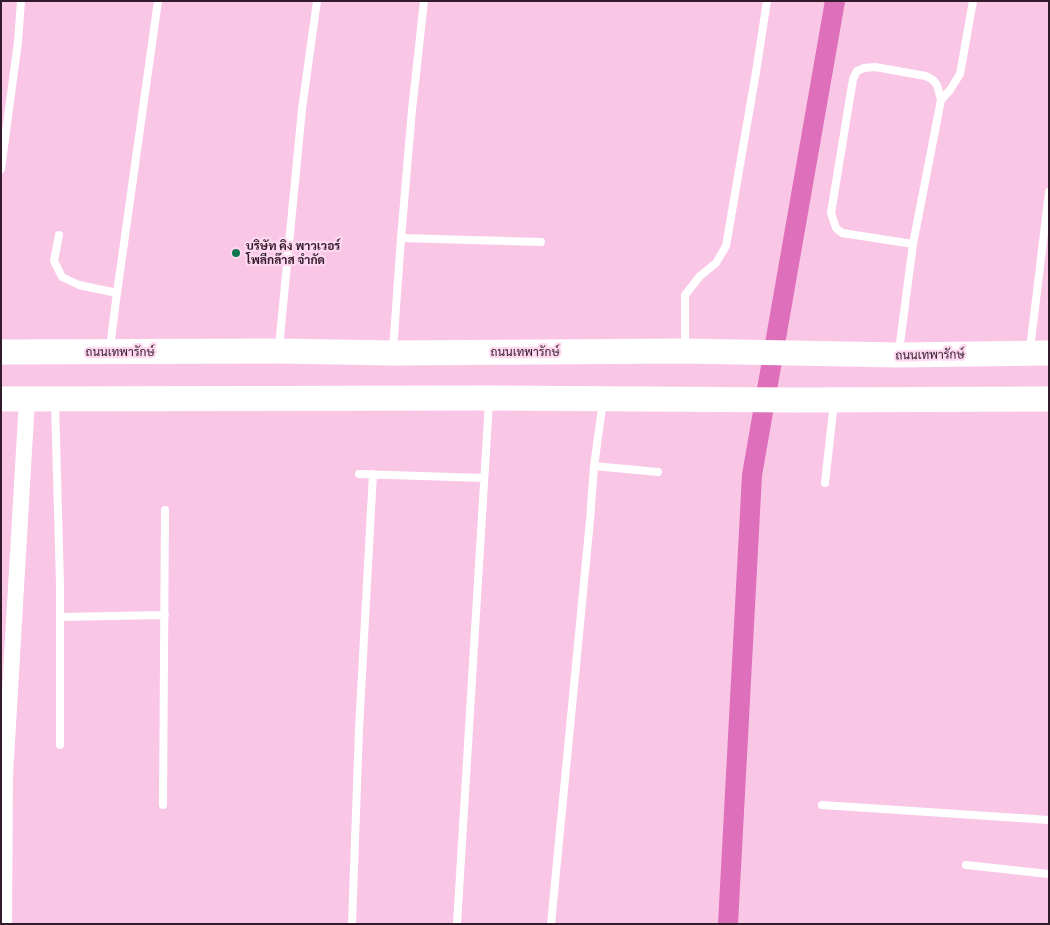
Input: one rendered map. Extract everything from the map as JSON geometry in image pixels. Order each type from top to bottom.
[{"type":"main road","name":"ถนนเทพารักษ์","points":[[1,352],[684,352],[898,355],[1039,353]]},
{"type":"main road","points":[[1,399],[1049,399]]},
{"type":"street","points":[[4,924],[5,776],[27,399]]},
{"type":"lane","points":[[1,169],[18,42],[21,1]]},
{"type":"lane","points":[[110,352],[158,1]]},
{"type":"lane","points":[[279,351],[302,109],[317,1]]},
{"type":"lane","points":[[393,353],[412,110],[424,1]]},
{"type":"lane","points":[[684,352],[685,295],[700,276],[716,263],[726,246],[767,1]]},
{"type":"lane","points":[[941,100],[960,74],[973,1]]},
{"type":"lane","points":[[898,355],[912,244],[941,100],[937,85],[926,76],[875,67],[864,68],[857,71],[853,79],[830,214],[836,228],[842,233],[912,244]]},
{"type":"lane","points":[[1039,353],[1049,192]]},
{"type":"lane","points":[[59,235],[54,261],[62,277],[79,285],[117,292]]},
{"type":"lane","points":[[401,238],[541,242]]},
{"type":"lane","points":[[457,924],[489,398]]},
{"type":"lane","points":[[55,399],[60,585],[60,745]]},
{"type":"lane","points":[[551,924],[594,466],[604,400]]},
{"type":"lane","points":[[825,483],[834,400]]},
{"type":"lane","points":[[594,466],[658,472]]},
{"type":"lane","points":[[359,474],[484,478]]},
{"type":"lane","points":[[352,924],[359,729],[372,474]]},
{"type":"lane","points":[[163,805],[166,510]]},
{"type":"lane","points":[[60,617],[165,615]]},
{"type":"lane","points":[[822,805],[1049,820]]},
{"type":"lane","points":[[966,865],[1049,874]]},
{"type":"waterway","points":[[728,924],[752,475],[835,1]]},
{"type":"place","name":"บริษัท คิง พาวเวอร์ โพลีกล๊าส จำกัด","points":[[236,253]]}]
